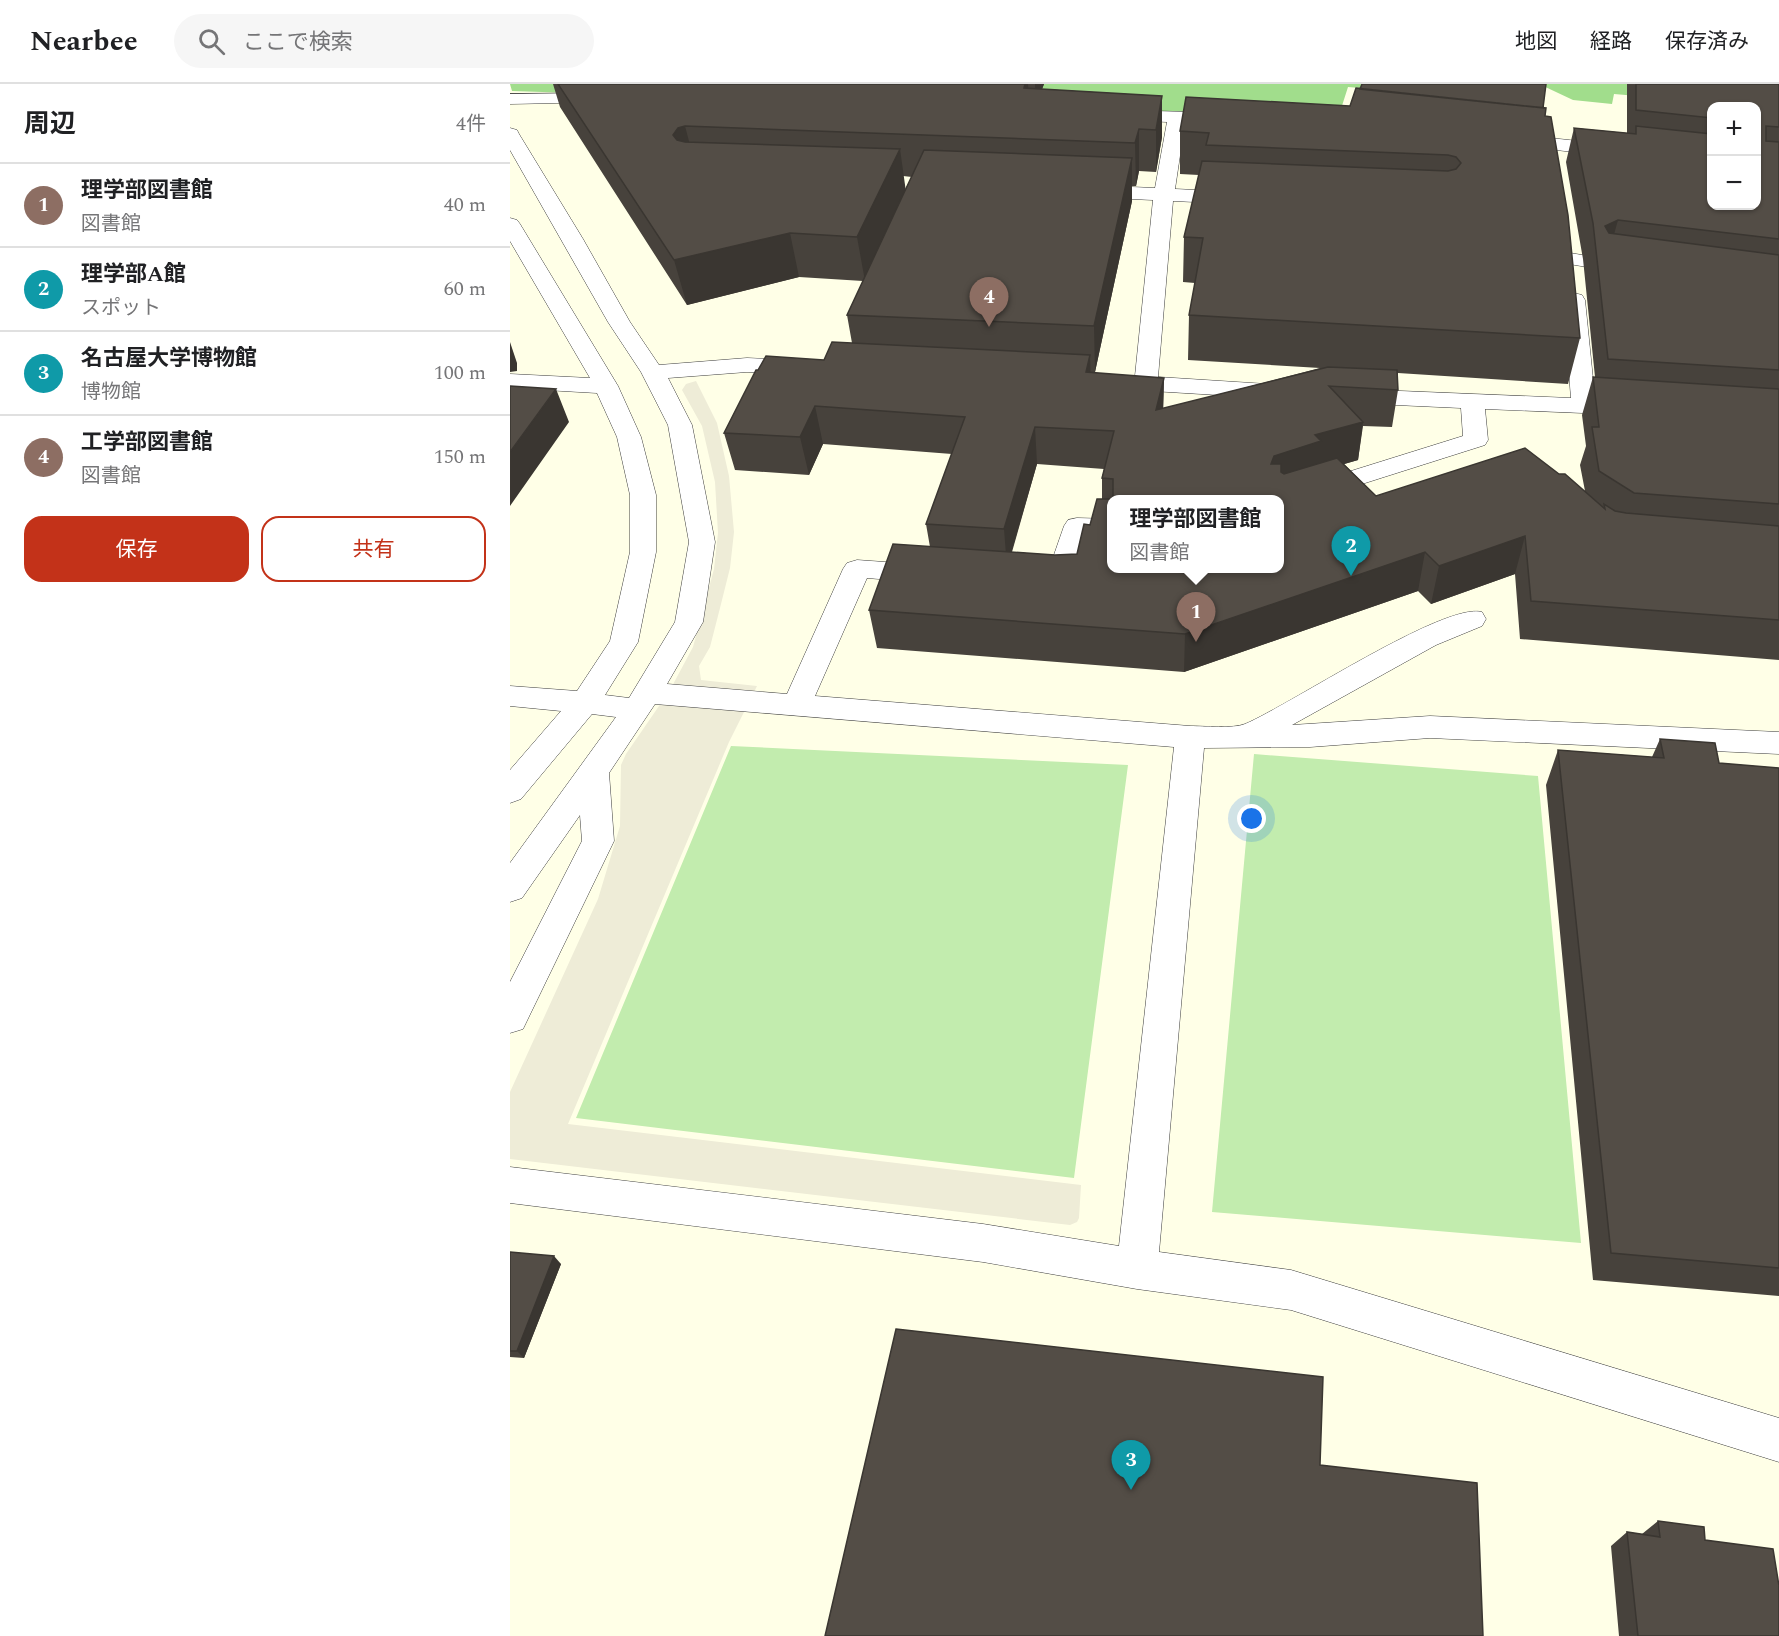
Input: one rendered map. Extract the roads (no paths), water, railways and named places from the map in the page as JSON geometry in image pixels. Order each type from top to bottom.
[{"type":"street","points":[[510,99],[621,98]]},
{"type":"street","points":[[1095,114],[1248,118]]},
{"type":"street","points":[[1146,384],[1164,194],[1177,117]]},
{"type":"street","points":[[510,134],[573,239],[619,322],[653,372],[680,425],[702,542],[689,622],[642,702],[510,889]]},
{"type":"street","points":[[1495,138],[1633,153]]},
{"type":"street","points":[[1551,144],[1555,167]]},
{"type":"street","points":[[1071,191],[1256,198]]},
{"type":"street","points":[[510,224],[606,386],[628,436],[643,495],[643,552],[624,642],[585,702],[510,790]]},
{"type":"street","points":[[1566,236],[1584,406]]},
{"type":"street","points":[[1570,259],[1609,264]]},
{"type":"street","points":[[653,372],[747,365],[827,369]]},
{"type":"street","points":[[510,381],[606,386]]},
{"type":"street","points":[[1098,381],[1307,393]]},
{"type":"street","points":[[1331,394],[1655,410]]},
{"type":"street","points":[[1284,501],[1485,446],[1472,402]]},
{"type":"street","points":[[1022,580],[1058,582],[1077,526],[1107,527]]},
{"type":"street","points":[[796,705],[857,569],[951,575]]},
{"type":"street","points":[[1245,737],[1426,638],[1472,619]]},
{"type":"street","points":[[510,696],[585,702],[796,705],[1190,737],[1310,736],[1430,727],[1779,743]]},
{"type":"street","points":[[1137,1269],[1190,737]]},
{"type":"street","points":[[510,1018],[598,841],[593,769]]},
{"type":"street","points":[[510,1185],[983,1243],[1137,1269],[1291,1290],[1779,1440]]},
{"type":"place","name":"工学部図書館","points":[[989,327]]},
{"type":"place","name":"理学部A館","points":[[1351,576]]},
{"type":"place","name":"理学部図書館","points":[[1196,642]]},
{"type":"place","name":"名古屋大学博物館","points":[[1131,1490]]}]
